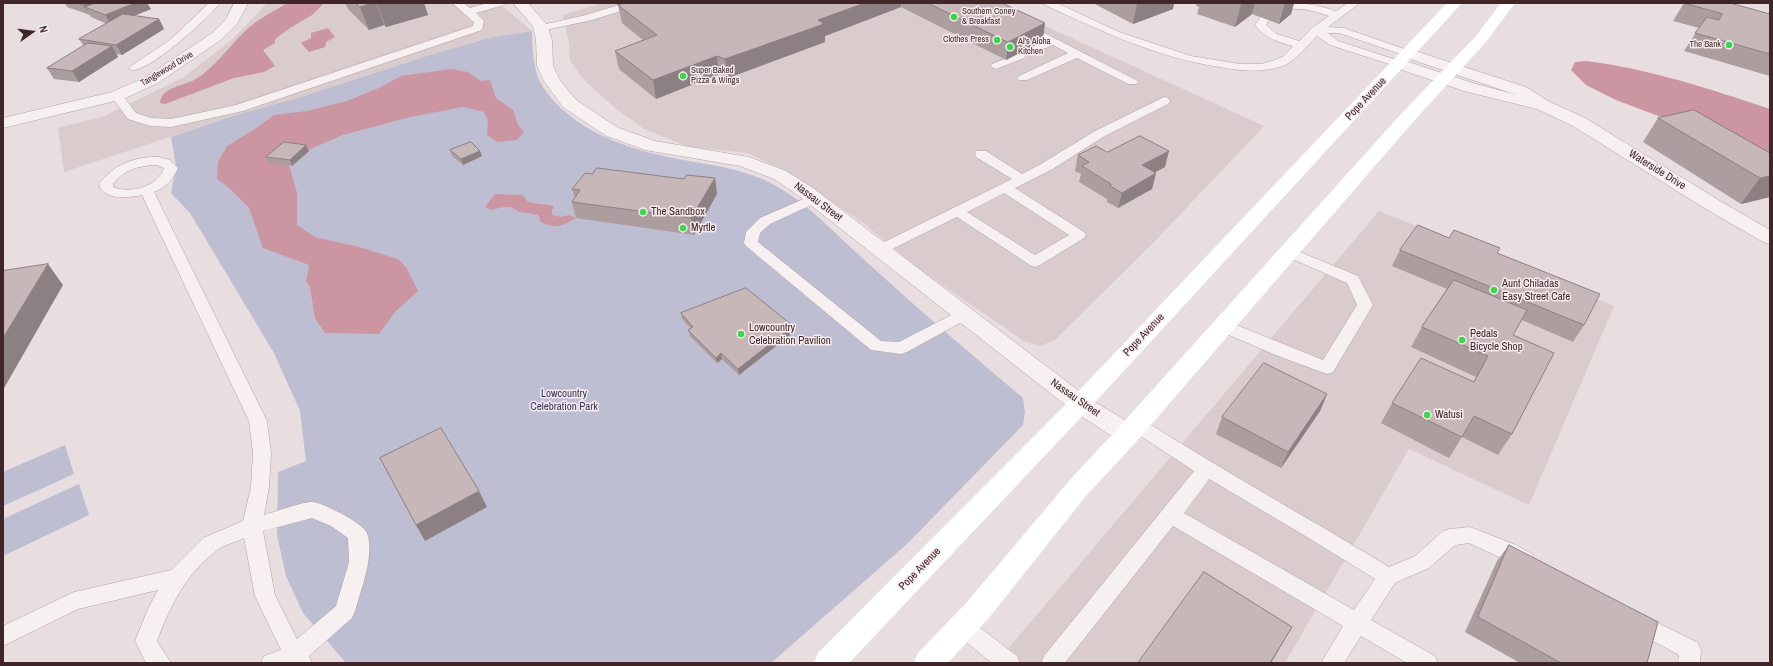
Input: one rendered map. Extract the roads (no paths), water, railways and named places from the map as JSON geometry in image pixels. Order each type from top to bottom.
[{"type":"main road","name":"Pope Avenue","points":[[829,663],[1080,404],[1455,3]]},
{"type":"main road","points":[[928,663],[978,610],[1077,489],[1132,429],[1407,118],[1492,26],[1508,3]]},
{"type":"street","name":"Tanglewood Drive","points":[[3,123],[116,96],[152,80],[217,36],[232,21],[241,3]]},
{"type":"street","points":[[520,3],[541,28]]},
{"type":"street","name":"Nassau Street","points":[[541,28],[544,40],[545,66],[552,81],[569,103],[613,132],[651,146],[743,161],[780,174],[814,198],[879,250],[1080,404],[1132,429]]},
{"type":"street","name":"Waterside Drive","points":[[1404,59],[1449,74],[1512,100],[1542,105],[1579,122],[1713,205],[1770,238]]},
{"type":"lane","points":[[135,68],[174,42],[215,3]]},
{"type":"lane","points":[[116,96],[132,116],[150,122],[171,123],[239,108],[478,28],[479,21],[457,3]]},
{"type":"lane","points":[[468,12],[500,3]]},
{"type":"lane","points":[[541,28],[588,18],[636,3]]},
{"type":"lane","points":[[1049,3],[1115,34],[1189,59],[1240,67],[1261,67],[1279,63],[1288,58],[1316,30],[1355,3]]},
{"type":"lane","points":[[1275,10],[1282,6],[1302,5],[1337,15]]},
{"type":"lane","points":[[1265,19],[1260,25],[1264,30],[1277,37],[1301,45]]},
{"type":"lane","points":[[1013,20],[1132,82]]},
{"type":"lane","points":[[1316,30],[1340,30],[1404,59]]},
{"type":"lane","points":[[1032,50],[1054,41]]},
{"type":"lane","points":[[1023,78],[1078,53]]},
{"type":"lane","points":[[996,66],[1020,56]]},
{"type":"lane","points":[[879,250],[1046,166],[1099,134],[1164,101]]},
{"type":"lane","points":[[981,154],[1020,179]]},
{"type":"lane","points":[[957,211],[1035,262],[1079,235],[1004,187]]},
{"type":"lane","points":[[146,190],[258,421],[262,453],[260,488],[252,526],[265,596],[297,659]]},
{"type":"lane","points":[[814,198],[765,221],[753,232],[751,243],[877,346],[901,348],[963,314]]},
{"type":"lane","points":[[1223,326],[1284,352],[1327,368],[1365,305],[1353,280],[1288,252]]},
{"type":"lane","points":[[1132,429],[1206,469],[1314,531],[1388,577]]},
{"type":"lane","points":[[1052,663],[1206,469]]},
{"type":"lane","points":[[160,663],[155,659],[146,641],[158,609],[177,577],[210,544],[252,526],[312,510],[338,520],[358,534],[359,562],[345,610],[297,659],[272,663]]},
{"type":"lane","points":[[1171,515],[1427,663]]},
{"type":"lane","points":[[1332,663],[1388,577],[1422,562],[1450,537],[1470,535],[1509,551],[1544,570]]},
{"type":"lane","points":[[3,636],[74,601],[177,577]]},
{"type":"lane","points":[[1621,612],[1690,650],[1689,663]]},
{"type":"lane","points":[[963,626],[1009,663]]},
{"type":"place","name":"Southern Coney & Breakfast","points":[[954,17]]},
{"type":"place","name":"Clothes Press","points":[[997,40]]},
{"type":"place","name":"The Bank","points":[[1729,45]]},
{"type":"place","name":"Al’s Aloha Kitchen","points":[[1010,47]]},
{"type":"place","name":"Super Baked Pizza & Wings","points":[[683,76]]},
{"type":"place","name":"The Sandbox","points":[[643,212]]},
{"type":"place","name":"Myrtle","points":[[683,228]]},
{"type":"place","name":"Aunt Chiladas Easy Street Cafe","points":[[1494,290]]},
{"type":"place","name":"Lowcountry Celebration Pavilion","points":[[741,334]]},
{"type":"place","name":"Pedals Bicycle Shop","points":[[1462,340]]},
{"type":"place","name":"Watusi","points":[[1427,415]]},
{"type":"park label","name":"Lowcountry Celebration Park","points":[[564,400]]}]
